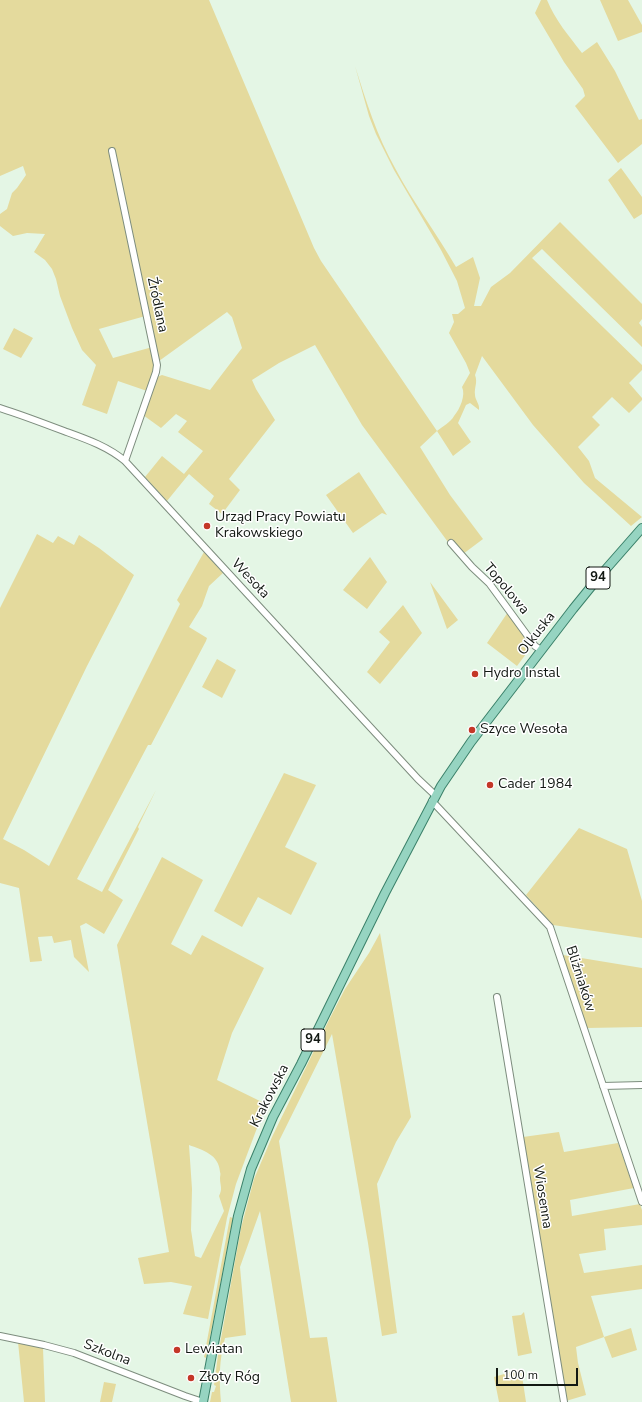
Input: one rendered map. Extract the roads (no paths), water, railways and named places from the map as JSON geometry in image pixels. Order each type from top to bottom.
[{"type":"main road","name":"Olkuska","points":[[434,798],[471,742],[542,650],[599,577],[642,530]]},
{"type":"main road","name":"Krakowska","points":[[203,1402],[237,1224],[251,1169],[273,1117],[434,798]]},
{"type":"street","name":"Źródlana","points":[[112,151],[158,365],[125,461]]},
{"type":"street","name":"Wesoła","points":[[0,408],[30,417],[90,441],[111,451],[125,461],[434,798]]},
{"type":"street","name":"Topolowa","points":[[451,543],[472,567],[489,583],[535,646],[542,650]]},
{"type":"street","name":"Bliźniaków","points":[[434,798],[550,927],[642,1202]]},
{"type":"street","name":"Wiosenna","points":[[497,997],[564,1402]]},
{"type":"street","points":[[603,1086],[642,1085]]},
{"type":"street","name":"Szkolna","points":[[0,1336],[44,1344],[74,1353],[203,1402]]},
{"type":"place","name":"Urząd Pracy Powiatu Krakowskiego","points":[[207,526]]},
{"type":"place","name":"Hydro Instal","points":[[475,674]]},
{"type":"place","name":"Szyce Wesoła","points":[[472,730]]},
{"type":"place","name":"Cader 1984","points":[[490,785]]},
{"type":"place","name":"Lewiatan","points":[[177,1350]]},
{"type":"place","name":"Złoty Róg","points":[[191,1378]]}]
